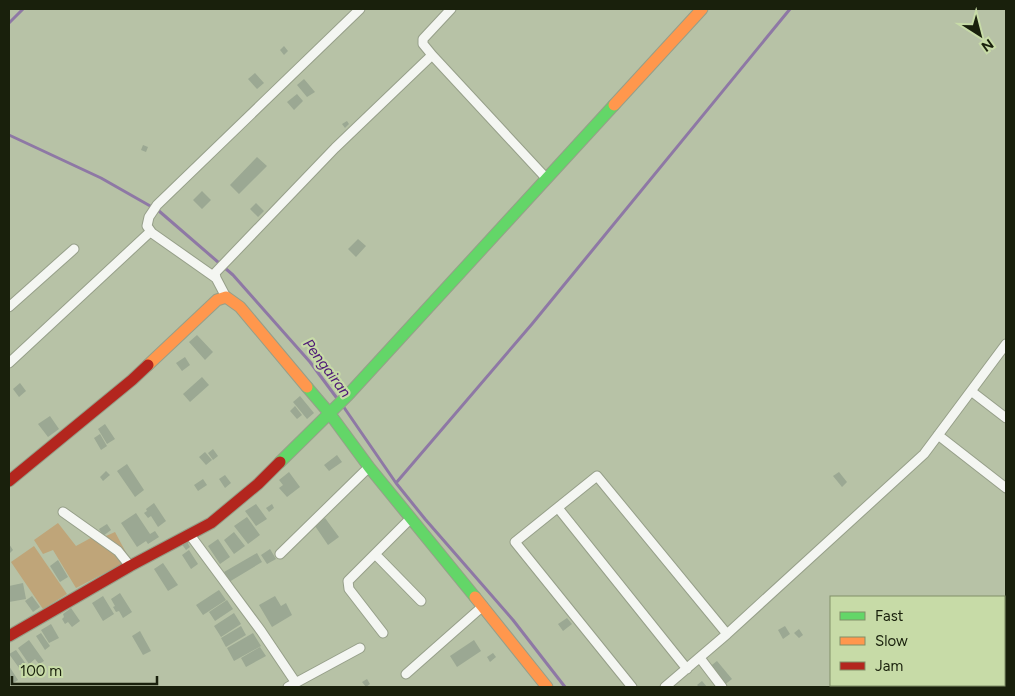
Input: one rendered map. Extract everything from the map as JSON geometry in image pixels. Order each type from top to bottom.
[{"type":"street","points":[[216,278],[150,232],[147,221],[155,208],[360,9]]},
{"type":"street","points":[[451,9],[424,39],[423,44],[546,178]]},
{"type":"street","points":[[9,636],[130,566],[211,523],[258,484],[348,396],[696,11]]},
{"type":"street","points":[[432,54],[335,148],[226,260],[215,272],[216,278],[226,297],[240,307],[332,412],[368,466],[547,687]]},
{"type":"street","points":[[9,364],[150,232]]},
{"type":"street","points":[[9,307],[74,248]]},
{"type":"street","points":[[9,481],[132,380],[217,300],[226,297]]},
{"type":"street","points":[[665,687],[727,634],[924,454],[1006,344]]},
{"type":"street","points":[[971,391],[1006,418]]},
{"type":"street","points":[[938,435],[1006,488]]},
{"type":"street","points":[[280,554],[368,466]]},
{"type":"street","points":[[632,687],[515,542],[597,476],[727,634]]},
{"type":"street","points":[[558,508],[687,669]]},
{"type":"street","points":[[63,512],[118,551],[130,566]]},
{"type":"street","points":[[383,633],[349,589],[347,583],[410,519]]},
{"type":"street","points":[[190,535],[261,631],[292,685],[360,648]]},
{"type":"street","points":[[374,554],[422,602]]},
{"type":"street","points":[[406,674],[483,606]]},
{"type":"street","points":[[700,658],[722,687]]},
{"type":"shaded area","points":[[58,523],[76,546],[98,534],[104,537],[115,532],[130,560],[76,588],[53,550],[43,554],[34,540]]},
{"type":"shaded area","points":[[34,546],[67,594],[43,609],[11,562]]},
{"type":"building","points":[[284,46],[288,51],[284,55],[280,50]]},
{"type":"building","points":[[255,73],[264,83],[257,89],[248,79]]},
{"type":"building","points":[[304,79],[315,92],[307,97],[297,85]]},
{"type":"building","points":[[297,94],[303,101],[294,110],[287,102]]},
{"type":"building","points":[[347,121],[349,124],[345,128],[342,124]]},
{"type":"building","points":[[143,145],[148,147],[146,152],[141,150]]},
{"type":"building","points":[[257,157],[267,166],[239,194],[230,185]]},
{"type":"building","points":[[202,191],[211,200],[202,209],[193,200]]},
{"type":"building","points":[[256,203],[264,211],[258,217],[250,209]]},
{"type":"building","points":[[358,239],[366,246],[356,257],[348,249]]},
{"type":"building","points":[[197,335],[213,352],[205,360],[189,342]]},
{"type":"building","points":[[185,357],[190,365],[182,371],[176,363]]},
{"type":"building","points":[[202,377],[209,385],[190,402],[183,394]]},
{"type":"building","points":[[20,383],[26,391],[19,397],[13,389]]},
{"type":"building","points":[[300,396],[314,413],[307,419],[293,402]]},
{"type":"building","points":[[295,406],[302,415],[297,419],[290,411]]},
{"type":"building","points":[[50,416],[59,429],[48,437],[38,424]]},
{"type":"building","points":[[105,424],[115,439],[107,444],[98,429]]},
{"type":"building","points":[[100,434],[107,446],[101,450],[94,438]]},
{"type":"building","points":[[213,449],[218,456],[213,460],[208,453]]},
{"type":"building","points":[[205,452],[212,460],[206,465],[199,457]]},
{"type":"building","points":[[337,455],[342,462],[329,471],[324,465]]},
{"type":"building","points":[[127,464],[144,490],[135,497],[117,471]]},
{"type":"building","points":[[106,471],[110,475],[103,481],[100,477]]},
{"type":"building","points":[[289,472],[300,487],[287,497],[279,488],[283,485],[279,480]]},
{"type":"building","points":[[839,472],[847,482],[842,487],[833,476]]},
{"type":"building","points":[[225,475],[231,483],[225,488],[219,479]]},
{"type":"building","points":[[203,479],[207,485],[198,491],[194,485]]},
{"type":"building","points":[[154,503],[166,521],[158,527],[151,516],[148,518],[144,513]]},
{"type":"building","points":[[256,504],[267,519],[256,526],[245,511]]},
{"type":"building","points":[[272,504],[274,508],[269,512],[266,508]]},
{"type":"building","points":[[136,513],[150,534],[155,531],[159,537],[148,544],[146,541],[137,547],[121,523]]},
{"type":"building","points":[[247,517],[260,535],[248,544],[234,526]]},
{"type":"building","points":[[325,518],[339,537],[328,545],[315,526]]},
{"type":"building","points":[[107,524],[111,530],[103,536],[99,529]]},
{"type":"building","points":[[234,532],[245,546],[234,554],[224,540]]},
{"type":"building","points":[[218,539],[230,557],[220,564],[208,546]]},
{"type":"building","points":[[186,540],[190,547],[186,550],[181,543]]},
{"type":"building","points":[[9,544],[13,550],[9,554]]},
{"type":"building","points":[[270,549],[276,559],[267,564],[261,555]]},
{"type":"building","points":[[189,550],[198,564],[191,569],[182,555]]},
{"type":"building","points":[[257,553],[262,562],[229,582],[224,572]]},
{"type":"building","points":[[58,560],[68,577],[60,582],[50,566]]},
{"type":"building","points":[[163,563],[178,585],[168,591],[154,569]]},
{"type":"building","points":[[23,583],[26,599],[9,602],[9,586]]},
{"type":"building","points":[[219,590],[226,600],[203,615],[196,605]]},
{"type":"building","points":[[120,593],[132,612],[123,618],[119,611],[116,612],[111,599]]},
{"type":"building","points":[[32,596],[40,607],[33,612],[25,601]]},
{"type":"building","points":[[103,596],[114,614],[103,621],[92,603]]},
{"type":"building","points":[[275,596],[281,606],[286,603],[292,615],[272,627],[259,605]]},
{"type":"building","points":[[227,600],[233,609],[215,621],[209,612]]},
{"type":"building","points":[[71,608],[80,621],[72,627],[68,622],[65,624],[62,619],[64,617],[63,614]]},
{"type":"building","points":[[234,613],[241,624],[221,637],[214,626]]},
{"type":"building","points":[[567,618],[572,624],[563,631],[558,624]]},
{"type":"building","points":[[51,624],[59,638],[49,643],[41,630]]},
{"type":"building","points":[[241,626],[246,635],[226,647],[221,638]]},
{"type":"building","points":[[785,626],[790,634],[783,639],[778,630]]},
{"type":"building","points":[[799,629],[803,635],[799,638],[794,633]]},
{"type":"building","points":[[140,631],[151,651],[143,655],[132,636]]},
{"type":"building","points":[[41,633],[50,646],[45,650],[36,636]]},
{"type":"building","points":[[253,633],[261,646],[234,661],[227,648]]},
{"type":"building","points":[[29,640],[44,661],[39,664],[35,659],[29,664],[18,648]]},
{"type":"building","points":[[474,640],[481,651],[457,667],[450,656]]},
{"type":"building","points":[[260,647],[266,656],[246,667],[241,658]]},
{"type":"building","points":[[16,650],[28,667],[22,672],[9,654]]},
{"type":"building","points":[[493,653],[496,657],[490,662],[487,657]]},
{"type":"building","points":[[717,661],[732,679],[723,686],[708,668]]},
{"type":"building","points":[[9,666],[18,680],[9,686]]},
{"type":"building","points":[[367,679],[370,684],[366,687],[362,682]]},
{"type":"building","points":[[702,681],[707,687],[699,687],[697,685]]},
{"type":"waterway","points":[[9,23],[23,9]]},
{"type":"waterway","points":[[396,483],[532,324],[790,9]]},
{"type":"waterway","name":"Pengairan","points":[[9,135],[101,178],[159,211],[233,275],[310,362],[339,401]]},
{"type":"waterway","name":"Pengairan","points":[[343,406],[396,483],[513,620],[565,687]]},
{"type":"traffic: fast","points":[[280,462],[348,395],[614,105]]},
{"type":"traffic: fast","points":[[307,387],[330,414],[369,467],[475,597]]},
{"type":"traffic: slow","points":[[614,105],[702,9]]},
{"type":"traffic: slow","points":[[148,365],[217,300],[226,297],[240,307],[307,387]]},
{"type":"traffic: slow","points":[[475,597],[547,687]]},
{"type":"traffic: jam","points":[[9,481],[148,365]]},
{"type":"traffic: jam","points":[[9,636],[130,566],[211,523],[258,484],[280,462]]}]
